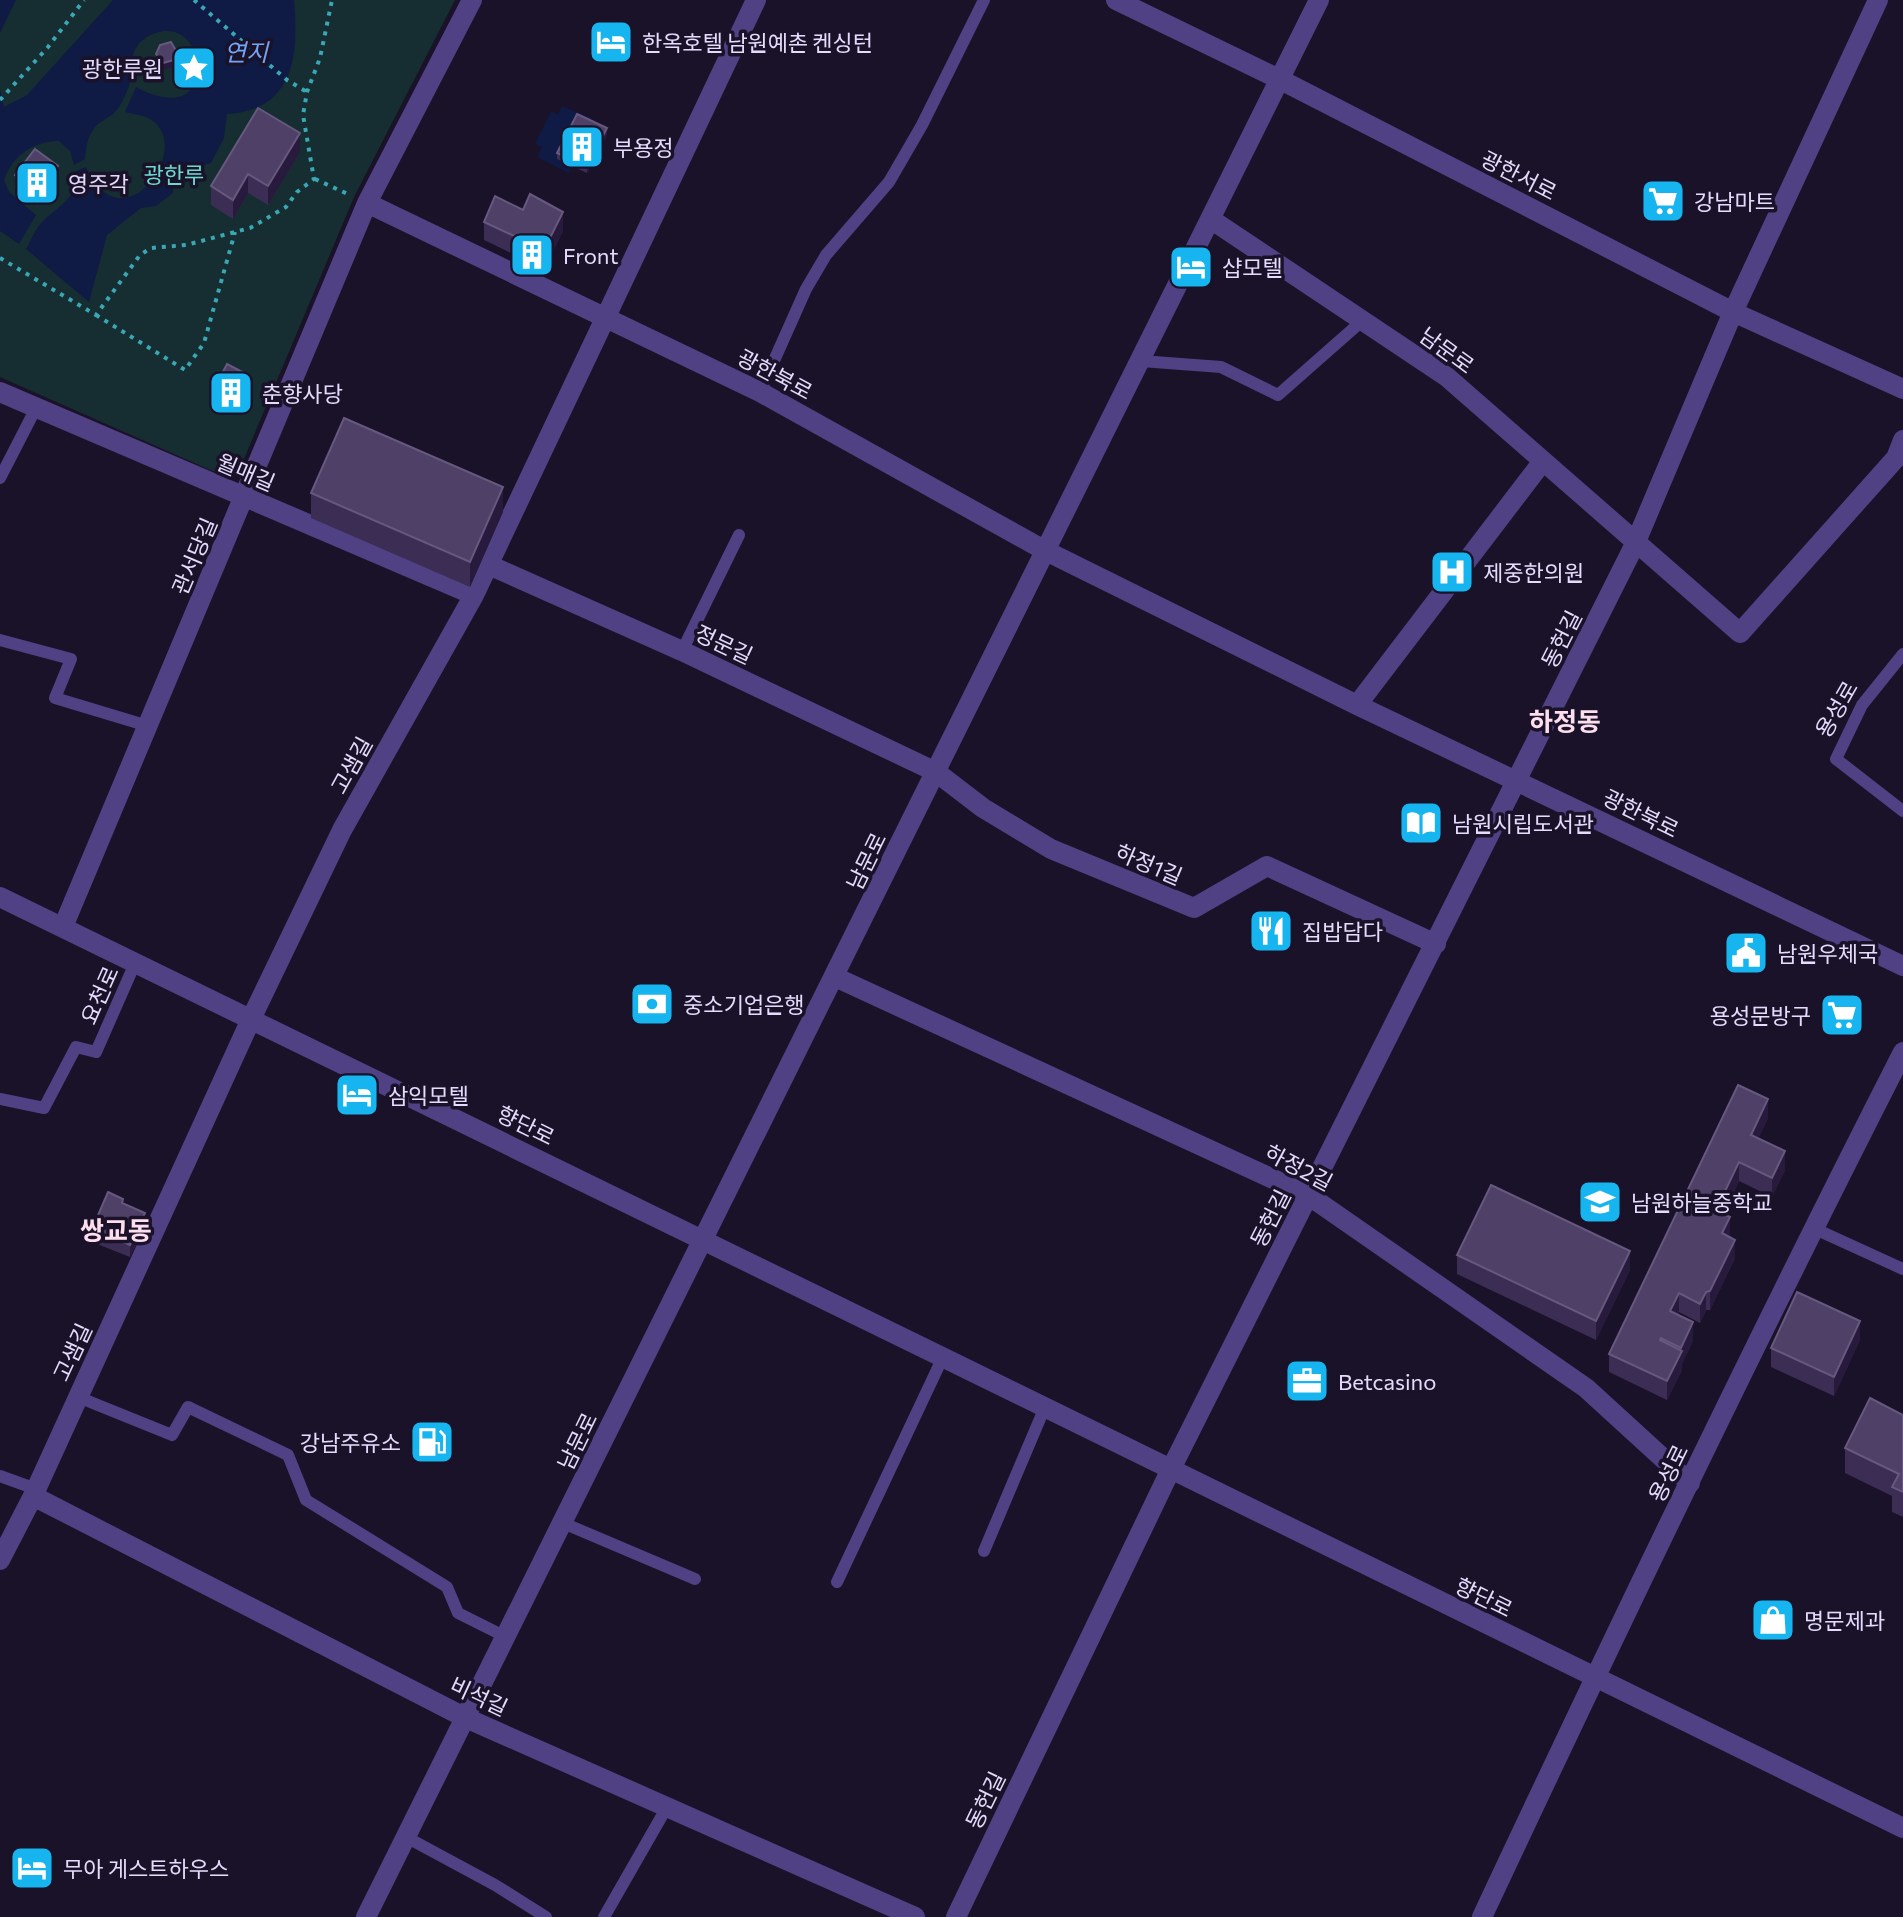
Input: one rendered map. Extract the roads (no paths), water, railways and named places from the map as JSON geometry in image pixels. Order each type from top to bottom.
[{"type":"street","points":[[367,203],[472,0]]},
{"type":"street","name":"고샘길","points":[[0,1560],[342,830],[489,565],[756,0]]},
{"type":"street","name":"광한서로","points":[[1116,0],[1279,79],[1733,312],[1903,389]]},
{"type":"street","name":"남문로","points":[[366,1917],[1319,0]]},
{"type":"street","name":"동헌길","points":[[956,1917],[1171,1469],[1635,544],[1733,312],[1878,0]]},
{"type":"street","name":"광한북로","points":[[367,203],[760,392],[1044,550],[1357,705],[1903,966]]},
{"type":"street","name":"관서당길","points":[[63,927],[367,203]]},
{"type":"street","name":"남문로","points":[[1212,220],[1447,377],[1635,544]]},
{"type":"street","name":"월매길","points":[[0,392],[474,595]]},
{"type":"street","points":[[1635,544],[1740,633],[1896,458],[1903,440]]},
{"type":"street","points":[[1357,705],[1543,461]]},
{"type":"street","name":"정문길","points":[[489,565],[682,651],[936,772]]},
{"type":"street","name":"하정1길","points":[[936,772],[983,808],[1051,849],[1194,908],[1267,866],[1436,944]]},
{"type":"street","name":"향단로","points":[[0,897],[252,1017],[1594,1679],[1903,1828]]},
{"type":"street","name":"하정2길","points":[[835,977],[1308,1195],[1586,1388],[1690,1483]]},
{"type":"street","name":"용성로","points":[[1482,1917],[1813,1228],[1903,1052]]},
{"type":"street","name":"비석길","points":[[34,1492],[466,1718],[915,1917]]},
{"type":"lane","points":[[760,392],[806,289],[826,255],[889,182],[922,125],[984,0]]},
{"type":"lane","points":[[1141,361],[1221,367],[1278,395],[1362,321]]},
{"type":"lane","points":[[0,478],[36,408]]},
{"type":"lane","points":[[682,651],[739,535]]},
{"type":"lane","points":[[2,641],[71,659],[55,698],[148,726]]},
{"type":"lane","name":"용성로","points":[[1903,654],[1862,705],[1836,759],[1903,811]]},
{"type":"lane","name":"요천로","points":[[0,1099],[44,1108],[76,1047],[96,1052],[136,961]]},
{"type":"lane","points":[[1813,1228],[1903,1269]]},
{"type":"lane","points":[[837,1582],[943,1357]]},
{"type":"lane","points":[[78,1397],[172,1435],[188,1407],[288,1455],[306,1500],[447,1587],[458,1613],[506,1637]]},
{"type":"lane","points":[[984,1551],[1045,1407]]},
{"type":"lane","name":"비석길","points":[[0,1476],[34,1492]]},
{"type":"lane","points":[[563,1523],[695,1579]]},
{"type":"lane","points":[[604,1917],[667,1807]]},
{"type":"lane","points":[[406,1837],[495,1885],[546,1917]]},
{"type":"water","points":[[0,0],[16,0],[0,33]]},
{"type":"water","name":"연지","points":[[113,0],[294,0],[295,40],[288,76],[279,90],[267,102],[250,110],[227,114],[224,138],[211,163],[181,175],[173,193],[156,206],[141,208],[107,235],[89,302],[26,249],[40,224],[72,194],[76,171],[86,167],[101,190],[118,198],[135,195],[149,184],[160,168],[165,149],[162,132],[150,119],[125,112],[136,87],[163,97],[183,95],[194,85],[198,70],[196,54],[188,40],[174,32],[149,36],[140,42],[134,52],[130,83],[120,105],[91,133],[85,159],[74,165],[70,151],[59,141],[33,147],[18,157],[4,180],[9,192],[36,215],[19,244],[0,231],[0,89],[4,107],[27,95]]},
{"type":"water","points":[[562,106],[591,118],[557,159],[571,166],[569,173],[537,157],[542,147],[535,144],[551,111],[558,114]]},
{"type":"place","name":"한옥호텔 남원예촌 켄싱턴","points":[[611,42]]},
{"type":"place","name":"광한루원","points":[[194,68]]},
{"type":"place","name":"부용정","points":[[582,147]]},
{"type":"place","name":"영주각","points":[[37,183]]},
{"type":"place","name":"강남마트","points":[[1663,201]]},
{"type":"place","name":"Front","points":[[532,255]]},
{"type":"place","name":"샵모텔","points":[[1191,267]]},
{"type":"place","name":"춘향사당","points":[[231,393]]},
{"type":"place","name":"제중한의원","points":[[1452,572]]},
{"type":"place","name":"남원시립도서관","points":[[1421,823]]},
{"type":"place","name":"집밥담다","points":[[1271,931]]},
{"type":"place","name":"남원우체국","points":[[1746,953]]},
{"type":"place","name":"중소기업은행","points":[[652,1004]]},
{"type":"place","name":"용성문방구","points":[[1842,1015]]},
{"type":"place","name":"삼익모텔","points":[[357,1095]]},
{"type":"place","name":"남원하늘중학교","points":[[1600,1202]]},
{"type":"place","name":"Betcasino","points":[[1307,1381]]},
{"type":"place","name":"강남주유소","points":[[432,1442]]},
{"type":"place","name":"명문제과","points":[[1773,1620]]},
{"type":"place","name":"무아 게스트하우스","points":[[32,1868]]},
{"type":"district","name":"하정동","points":[[1565,720]]},
{"type":"district","name":"쌍교동","points":[[116,1229]]},
{"type":"park label","name":"광한루","points":[[174,174]]}]
